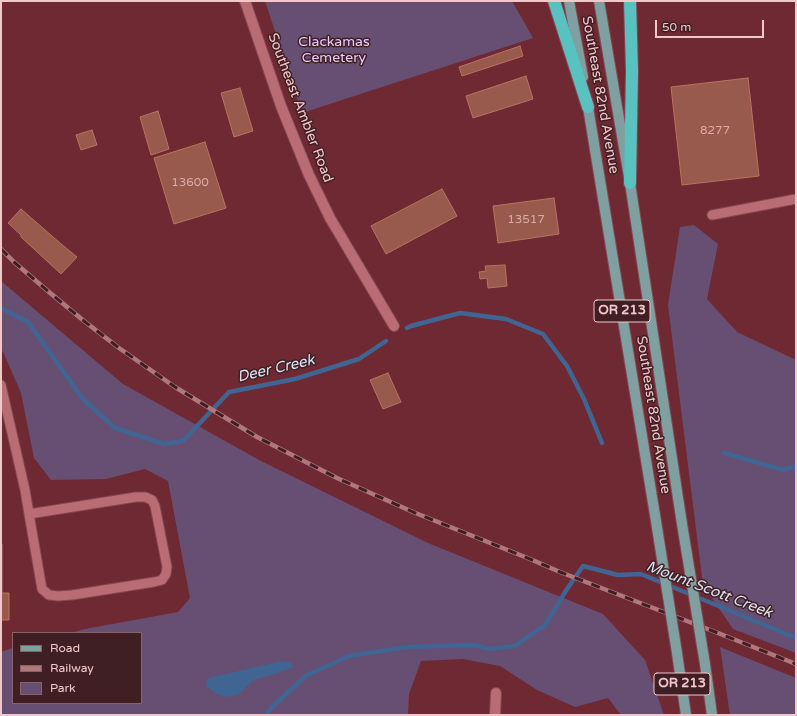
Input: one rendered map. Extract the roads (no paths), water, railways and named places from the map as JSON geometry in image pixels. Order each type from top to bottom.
[{"type":"highway","points":[[554,1],[588,107]]},
{"type":"highway","points":[[630,1],[632,70],[630,182]]},
{"type":"main road","name":"Southeast 82nd Avenue","points":[[570,1],[655,515],[686,715]]},
{"type":"main road","name":"Southeast 82nd Avenue","points":[[599,1],[630,182],[712,715]]},
{"type":"street","name":"Southeast Ambler Road","points":[[245,1],[281,106],[309,175],[330,218],[394,326]]},
{"type":"street","points":[[495,715],[496,693]]},
{"type":"lane","points":[[712,215],[796,199]]},
{"type":"lane","points":[[1,385],[25,490],[29,514],[42,589],[49,595],[72,595],[154,582],[162,580],[166,574],[167,567],[155,506],[152,500],[145,497],[136,497],[29,514]]},
{"type":"water","points":[[282,661],[291,662],[293,667],[253,680],[238,695],[226,697],[215,693],[206,686],[208,678]]},
{"type":"waterway","name":"Deer Creek","points":[[1,308],[28,322],[83,399],[115,428],[164,444],[183,441],[229,392],[295,379],[359,359],[386,341]]},
{"type":"waterway","name":"Deer Creek","points":[[407,328],[460,313],[506,319],[543,334],[567,366],[584,399],[602,443]]},
{"type":"waterway","name":"Deer Creek","points":[[724,453],[784,470],[796,466]]},
{"type":"waterway","name":"Mount Scott Creek","points":[[266,715],[273,706],[307,675],[349,656],[407,647],[474,645],[489,649],[515,646],[545,625],[583,566],[618,575],[641,574],[796,638]]},
{"type":"railway","points":[[1,249],[49,292],[119,348],[175,387],[257,437],[337,478],[413,512],[560,572],[796,664]]},
{"type":"park label","name":"Clackamas Cemetery","points":[[334,50]]}]
